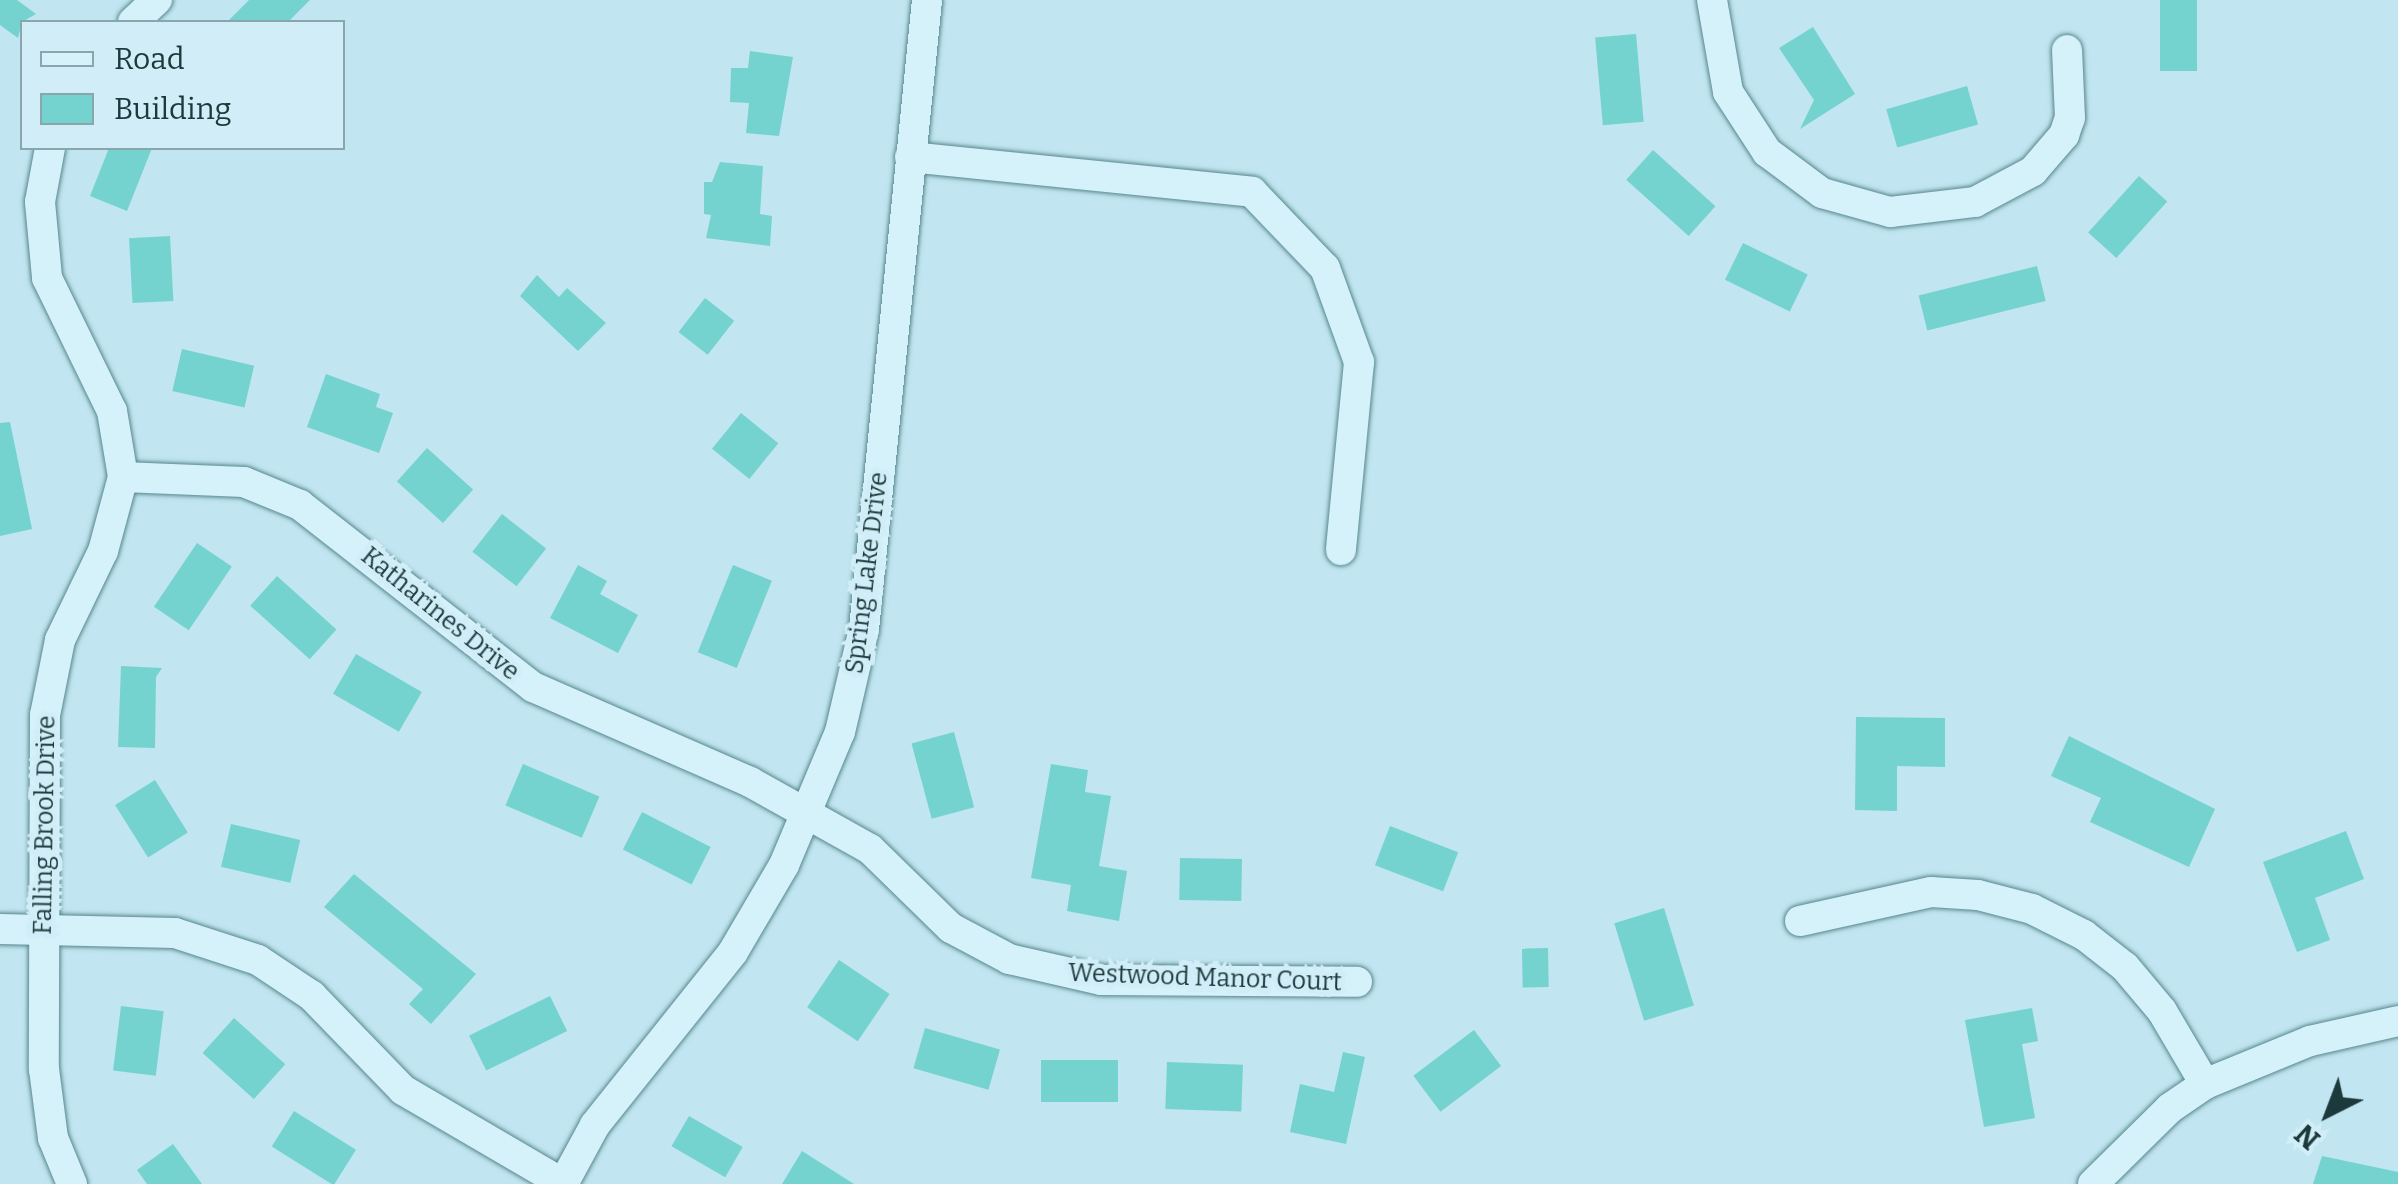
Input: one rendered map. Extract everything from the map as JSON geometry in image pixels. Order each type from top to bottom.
[{"type":"street","points":[[135,20],[157,0]]},
{"type":"street","name":"Spring Lake Drive","points":[[564,1184],[595,1125],[733,952],[806,813],[840,732],[864,629],[927,0]]},
{"type":"street","points":[[1712,0],[1728,92],[1767,152],[1822,193],[1890,212],[1975,202],[2033,170],[2070,118],[2067,50]]},
{"type":"street","points":[[50,150],[40,202],[48,278],[112,411],[123,477]]},
{"type":"street","points":[[910,156],[1252,192],[1326,268],[1359,362],[1341,550]]},
{"type":"street","name":"Katharines Drive","points":[[123,477],[227,479],[300,504],[533,688],[750,782],[806,813]]},
{"type":"street","name":"Falling Brook Drive","points":[[72,1184],[47,1107],[44,930],[48,688],[60,640],[112,524],[123,477]]},
{"type":"street","name":"Westwood Manor Court","points":[[806,813],[870,848],[951,928],[1031,967],[1101,980],[1356,982]]},
{"type":"street","points":[[1800,921],[1931,892],[1978,895],[2032,909],[2084,934],[2125,967],[2162,1010],[2205,1084]]},
{"type":"street","points":[[0,929],[175,933],[258,960],[312,996],[402,1090],[564,1184]]},
{"type":"street","points":[[2092,1184],[2170,1108],[2205,1084],[2310,1041],[2398,1021]]},
{"type":"building","points":[[0,0],[17,0],[36,14],[20,20],[18,38],[0,25]]},
{"type":"building","points":[[249,0],[310,0],[290,20],[229,20]]},
{"type":"building","points":[[2160,0],[2197,0],[2197,71],[2160,71]]},
{"type":"building","points":[[1813,27],[1855,94],[1800,129],[1814,100],[1779,48]]},
{"type":"building","points":[[1636,34],[1644,122],[1603,125],[1595,38]]},
{"type":"building","points":[[750,51],[793,57],[779,136],[746,133],[749,103],[730,102],[731,68],[748,68]]},
{"type":"building","points":[[1967,86],[1978,124],[1897,148],[1886,109]]},
{"type":"building","points":[[108,150],[151,150],[127,211],[90,196]]},
{"type":"building","points":[[1653,150],[1715,206],[1689,236],[1626,180]]},
{"type":"building","points":[[720,162],[763,166],[760,214],[772,216],[770,246],[706,238],[711,215],[704,214],[704,182],[712,182]]},
{"type":"building","points":[[2139,176],[2167,201],[2116,258],[2088,232]]},
{"type":"building","points":[[170,236],[173,301],[132,303],[129,238]]},
{"type":"building","points":[[1743,243],[1808,275],[1790,311],[1725,280]]},
{"type":"building","points":[[2037,266],[2046,301],[1927,330],[1919,296]]},
{"type":"building","points":[[537,275],[559,297],[567,288],[606,323],[578,351],[520,296]]},
{"type":"building","points":[[705,298],[734,321],[708,355],[679,332]]},
{"type":"building","points":[[182,349],[254,366],[244,408],[172,391]]},
{"type":"building","points":[[326,374],[380,394],[376,407],[393,413],[379,453],[307,427]]},
{"type":"building","points":[[741,413],[778,443],[749,479],[712,449]]},
{"type":"building","points":[[10,422],[32,529],[0,536],[0,423]]},
{"type":"building","points":[[427,448],[473,489],[443,523],[397,481]]},
{"type":"building","points":[[502,514],[546,548],[517,586],[472,552]]},
{"type":"building","points":[[197,543],[232,566],[189,630],[154,607]]},
{"type":"building","points":[[578,565],[607,581],[600,594],[638,615],[618,653],[550,618]]},
{"type":"building","points":[[733,565],[772,581],[737,668],[698,652]]},
{"type":"building","points":[[277,576],[336,630],[310,659],[250,606]]},
{"type":"building","points":[[356,654],[422,692],[399,732],[333,694]]},
{"type":"building","points":[[121,666],[162,668],[156,677],[155,748],[118,747]]},
{"type":"building","points":[[1856,717],[1945,718],[1945,767],[1897,766],[1897,811],[1855,810]]},
{"type":"building","points":[[954,732],[974,807],[932,819],[911,743]]},
{"type":"building","points":[[2069,736],[2215,809],[2189,867],[2090,822],[2101,798],[2051,776]]},
{"type":"building","points":[[523,764],[599,796],[582,838],[505,805]]},
{"type":"building","points":[[1051,764],[1088,770],[1085,792],[1111,796],[1099,866],[1127,871],[1119,921],[1067,911],[1071,885],[1031,878]]},
{"type":"building","points":[[155,780],[188,833],[148,857],[115,805]]},
{"type":"building","points":[[642,812],[711,847],[692,884],[623,849]]},
{"type":"building","points":[[231,824],[300,840],[290,883],[221,867]]},
{"type":"building","points":[[1390,826],[1458,852],[1443,891],[1375,865]]},
{"type":"building","points":[[2346,831],[2364,879],[2315,898],[2330,940],[2297,952],[2263,862]]},
{"type":"building","points":[[1180,858],[1242,859],[1241,901],[1179,900]]},
{"type":"building","points":[[354,874],[476,974],[431,1024],[409,1004],[423,989],[324,907]]},
{"type":"building","points":[[1664,908],[1694,1006],[1644,1021],[1614,923]]},
{"type":"building","points":[[1522,948],[1548,948],[1549,987],[1523,987]]},
{"type":"building","points":[[839,960],[890,994],[858,1041],[807,1007]]},
{"type":"building","points":[[550,996],[567,1031],[486,1071],[469,1035]]},
{"type":"building","points":[[121,1006],[164,1011],[156,1076],[113,1071]]},
{"type":"building","points":[[2032,1008],[2038,1041],[2022,1044],[2035,1118],[1984,1127],[1965,1020]]},
{"type":"building","points":[[234,1018],[285,1064],[254,1099],[203,1053]]},
{"type":"building","points":[[925,1028],[1000,1049],[988,1090],[913,1068]]},
{"type":"building","points":[[1474,1030],[1501,1066],[1440,1112],[1413,1076]]},
{"type":"building","points":[[1343,1052],[1365,1057],[1346,1144],[1290,1132],[1300,1084],[1334,1092]]},
{"type":"building","points":[[1041,1060],[1118,1060],[1118,1102],[1041,1102]]},
{"type":"building","points":[[1167,1062],[1243,1065],[1241,1112],[1165,1109]]},
{"type":"building","points":[[294,1111],[356,1150],[332,1184],[272,1147]]},
{"type":"building","points":[[689,1116],[743,1147],[725,1177],[672,1146]]},
{"type":"building","points":[[173,1144],[202,1184],[147,1184],[137,1170]]},
{"type":"building","points":[[802,1151],[854,1184],[782,1184]]},
{"type":"building","points":[[2322,1156],[2398,1172],[2398,1184],[2313,1184]]}]
